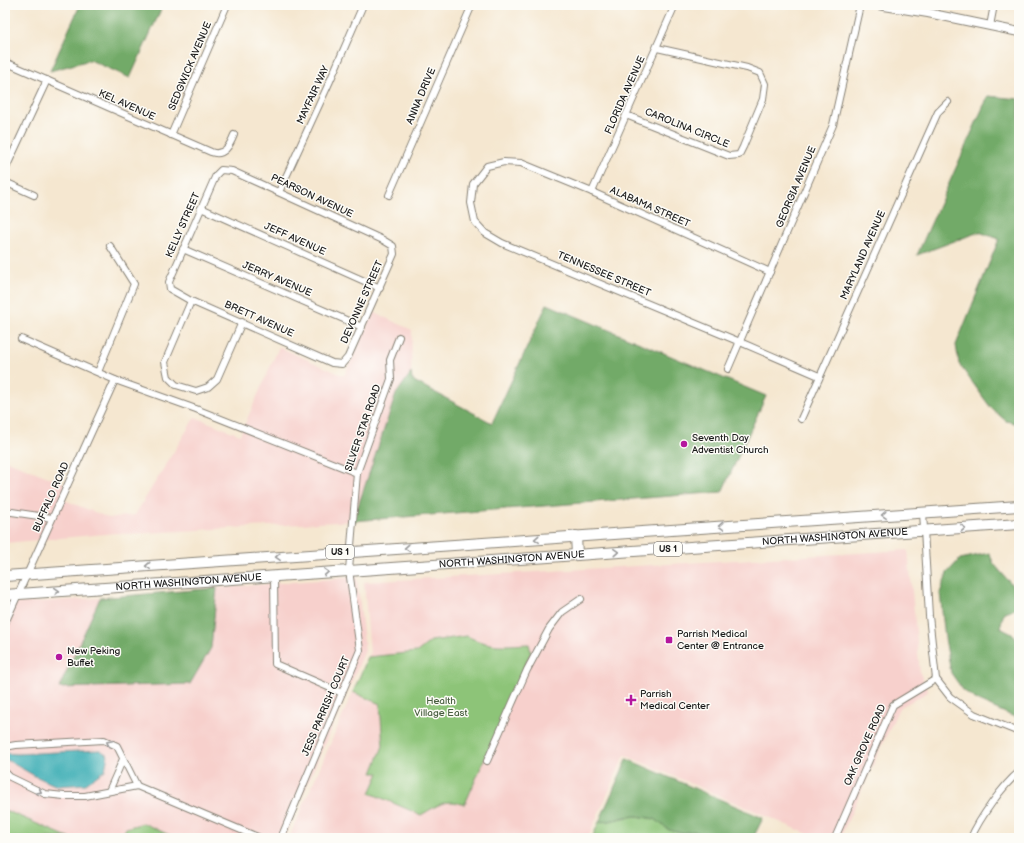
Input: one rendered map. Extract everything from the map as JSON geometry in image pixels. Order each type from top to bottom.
[{"type":"main road","name":"NORTH WASHINGTON AVENUE","points":[[5,576],[1019,506]]},
{"type":"main road","name":"NORTH WASHINGTON AVENUE","points":[[5,595],[1019,524]]},
{"type":"main road","points":[[576,536],[577,555]]},
{"type":"street","name":"SEDGWICK AVENUE","points":[[171,135],[227,5]]},
{"type":"street","name":"MAYFAIR WAY","points":[[279,192],[363,5]]},
{"type":"street","name":"ANNA DRIVE","points":[[389,195],[472,5]]},
{"type":"street","name":"FLORIDA AVENUE","points":[[592,192],[675,5]]},
{"type":"street","name":"GEORGIA AVENUE","points":[[728,369],[833,125],[860,5]]},
{"type":"street","points":[[878,5],[928,13],[1019,32]]},
{"type":"street","points":[[990,26],[994,5]]},
{"type":"street","name":"CAROLINA CIRCLE","points":[[626,115],[729,156],[739,155],[743,147],[763,99],[765,84],[760,73],[748,68],[657,48]]},
{"type":"street","name":"KEL AVENUE","points":[[5,62],[215,154],[224,151],[229,147],[234,135]]},
{"type":"street","points":[[5,169],[47,80]]},
{"type":"street","name":"MARYLAND AVENUE","points":[[801,419],[938,112],[948,102]]},
{"type":"street","name":"TENNESSEE STREET","points":[[521,162],[504,162],[487,166],[473,184],[471,203],[475,222],[485,233],[502,243],[819,376]]},
{"type":"street","name":"ALABAMA STREET","points":[[521,162],[592,192],[770,272]]},
{"type":"street","name":"PEARSON AVENUE","points":[[221,170],[232,171],[383,240],[393,246]]},
{"type":"street","name":"KELLY STREET","points":[[170,289],[169,282],[183,249],[216,175],[221,170]]},
{"type":"street","points":[[5,182],[34,195]]},
{"type":"street","name":"JEFF AVENUE","points":[[201,208],[380,288]]},
{"type":"street","points":[[98,372],[134,284],[110,246]]},
{"type":"street","name":"DEVONNE STREET","points":[[342,364],[348,357],[380,288],[394,254],[393,246]]},
{"type":"street","name":"JERRY AVENUE","points":[[183,249],[362,327]]},
{"type":"street","name":"BRETT AVENUE","points":[[170,289],[191,301],[242,322],[332,363],[342,364]]},
{"type":"street","points":[[191,301],[165,362],[168,377],[176,385],[196,391],[208,387],[216,379],[242,322]]},
{"type":"street","name":"SILVER STAR ROAD","points":[[350,552],[357,473],[391,379],[390,360],[399,337]]},
{"type":"street","points":[[21,339],[115,380],[196,409],[357,473]]},
{"type":"street","name":"BUFFALO ROAD","points":[[5,623],[115,380]]},
{"type":"street","points":[[5,511],[52,518]]},
{"type":"street","points":[[923,512],[936,679],[950,697],[974,714],[1019,732]]},
{"type":"street","name":"JESS PARRISH COURT","points":[[281,838],[360,650],[349,570],[350,552]]},
{"type":"street","points":[[274,576],[275,664],[342,693]]},
{"type":"street","points":[[487,761],[527,670],[549,629],[562,612],[581,599]]},
{"type":"street","name":"OAK GROVE ROAD","points":[[834,838],[893,705],[936,679]]},
{"type":"street","points":[[5,747],[16,745],[104,740],[117,746],[137,786]]},
{"type":"street","points":[[109,791],[123,758]]},
{"type":"street","points":[[5,772],[45,794],[73,797],[137,786],[260,838]]},
{"type":"street","points":[[971,838],[976,826],[1011,778],[1019,772]]},
{"type":"shaded area","points":[[373,312],[412,330],[411,373],[396,394],[353,521],[130,534],[116,533],[5,543],[5,460],[71,486],[62,499],[109,518],[135,515],[195,417],[240,435],[279,347],[344,376]]},
{"type":"shaded area","name":"Parrish Medical Center","points":[[908,550],[920,673],[928,692],[899,708],[840,838],[817,838],[625,755],[588,838],[289,838],[370,653],[364,582]]},
{"type":"shaded area","points":[[357,577],[365,651],[284,838],[176,838],[143,823],[126,828],[121,838],[70,838],[5,810],[5,759],[57,786],[17,754],[5,753],[5,604],[100,598],[60,688],[211,648],[217,588]]},
{"type":"green space","points":[[80,5],[163,5],[130,78],[90,60],[50,71]]},
{"type":"green space","points":[[988,96],[1019,99],[1019,424],[1006,421],[991,408],[959,364],[956,345],[999,239],[979,232],[917,255]]},
{"type":"green space","points":[[547,304],[766,396],[722,492],[353,521],[396,394],[411,373],[412,380],[492,423]]},
{"type":"green space","points":[[989,553],[994,564],[1019,593],[1019,608],[1004,612],[1000,628],[1012,634],[1019,642],[1019,719],[978,701],[963,690],[951,673],[940,593],[947,573],[960,559]]},
{"type":"green space","points":[[217,588],[211,648],[190,684],[59,688],[100,598]]},
{"type":"green space","name":"Health Village East","points":[[467,636],[475,640],[497,645],[529,644],[531,652],[465,804],[452,802],[444,803],[421,815],[370,793],[379,773],[372,773],[383,746],[380,704],[353,692],[368,657],[417,652],[431,641]]},
{"type":"green space","points":[[627,759],[763,818],[753,838],[711,838],[694,831],[681,833],[669,830],[655,819],[637,816],[599,822]]},
{"type":"green space","points":[[5,810],[70,838],[5,838]]},
{"type":"green space","points":[[637,816],[655,819],[669,830],[681,833],[694,831],[711,838],[592,838],[599,822]]},
{"type":"green space","points":[[143,823],[176,838],[121,838],[126,828]]},
{"type":"water","points":[[100,750],[108,755],[105,770],[86,784],[57,786],[35,776],[5,759],[5,753],[17,754]]},
{"type":"place","name":"Seventh Day Adventist Church","points":[[684,444]]},
{"type":"place","name":"Parrish Medical Center @ Entrance","points":[[669,640]]},
{"type":"place","name":"New Peking Buffet","points":[[59,657]]},
{"type":"place","name":"Parrish Medical Center","points":[[631,700]]}]
